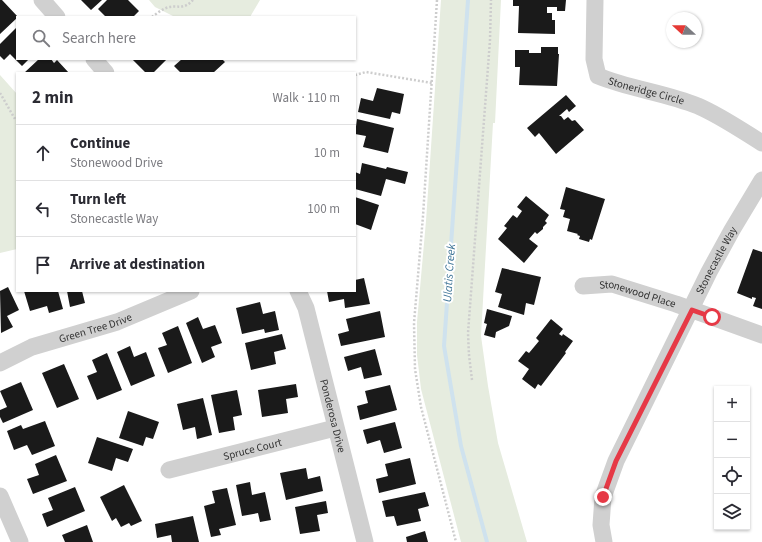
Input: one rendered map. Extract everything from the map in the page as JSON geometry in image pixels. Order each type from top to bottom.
[{"type":"street","points":[[42,0],[56,16]]},
{"type":"street","name":"Stoneridge Circle","points":[[595,0],[594,59],[598,76],[614,83],[675,98],[698,106],[718,116],[762,143]]},
{"type":"street","points":[[95,60],[105,72]]},
{"type":"street","name":"Stonecastle Way","points":[[604,542],[601,525],[603,497],[616,461],[710,272],[762,180]]},
{"type":"street","name":"Stonewood Place","points":[[583,286],[612,284],[762,335]]},
{"type":"street","name":"Green Tree Drive","points":[[0,363],[32,347],[117,322],[188,292]]},
{"type":"street","name":"Ponderosa Drive","points":[[298,292],[306,308],[335,428],[365,542]]},
{"type":"street","name":"Spruce Court","points":[[169,470],[335,428]]},
{"type":"street","points":[[0,496],[20,542]]},
{"type":"path","points":[[154,16],[166,8],[189,5],[193,0]]},
{"type":"path","points":[[436,0],[432,82],[414,323],[415,369],[421,407],[456,542]]},
{"type":"path","points":[[472,380],[468,333],[490,40],[491,0]]},
{"type":"path","points":[[356,75],[366,72],[432,82]]},
{"type":"path","points":[[0,93],[16,119]]},
{"type":"shaded area","points":[[149,0],[260,0],[251,16],[173,16],[155,7]]},
{"type":"shaded area","points":[[441,0],[501,0],[495,123],[493,123],[481,336],[498,443],[527,542],[461,542],[421,389],[417,355],[417,322],[426,221]]},
{"type":"shaded area","points":[[0,75],[16,93],[16,249],[0,253]]},
{"type":"building","points":[[0,0],[2,0],[17,16],[16,19],[0,34]]},
{"type":"building","points":[[81,0],[102,0],[91,10]]},
{"type":"building","points":[[107,0],[128,0],[139,11],[134,16],[105,16],[98,9]]},
{"type":"building","points":[[513,0],[566,0],[565,11],[557,11],[557,7],[547,7],[547,13],[552,13],[552,20],[555,20],[555,34],[518,33],[519,6],[513,6]]},
{"type":"building","points":[[16,28],[16,60],[10,54],[4,60],[0,56],[0,44]]},
{"type":"building","points":[[541,47],[558,47],[557,86],[519,85],[520,67],[515,67],[515,50],[529,50],[529,53],[541,53]]},
{"type":"building","points":[[16,60],[28,60],[22,66]]},
{"type":"building","points":[[38,60],[52,60],[54,63],[57,60],[68,72],[25,72]]},
{"type":"building","points":[[133,60],[166,60],[154,72],[145,72]]},
{"type":"building","points":[[181,60],[223,60],[225,62],[214,72],[180,72],[174,66]]},
{"type":"building","points":[[377,88],[404,94],[400,114],[392,112],[390,119],[358,112],[361,98],[373,101]]},
{"type":"building","points":[[566,95],[576,106],[569,112],[567,109],[559,116],[561,116],[564,120],[568,117],[572,121],[575,120],[584,130],[556,154],[539,133],[535,137],[527,128]]},
{"type":"building","points":[[357,119],[394,128],[388,153],[363,147],[366,136],[356,134]]},
{"type":"building","points":[[362,163],[386,169],[387,167],[408,172],[405,184],[386,179],[381,196],[356,189],[356,172],[360,174]]},
{"type":"building","points":[[566,187],[605,199],[592,240],[590,239],[589,242],[579,239],[580,236],[577,235],[578,234],[567,231],[570,219],[563,217],[565,210],[560,209]]},
{"type":"building","points":[[526,196],[549,215],[545,221],[547,223],[543,229],[537,234],[535,232],[529,239],[538,246],[524,263],[498,239],[507,228],[504,226],[513,215],[517,218],[522,211],[517,207]]},
{"type":"building","points":[[356,197],[379,205],[371,230],[356,224]]},
{"type":"building","points":[[753,249],[762,252],[762,309],[753,306],[756,298],[752,297],[752,299],[737,293]]},
{"type":"building","points":[[502,268],[541,277],[534,305],[526,303],[524,315],[498,307],[502,294],[495,292]]},
{"type":"building","points":[[364,278],[370,304],[345,308],[344,299],[329,302],[327,292],[356,292],[356,280]]},
{"type":"building","points":[[8,287],[19,310],[7,316],[13,327],[1,333],[0,291]]},
{"type":"building","points":[[24,292],[58,292],[63,309],[49,313],[47,306],[30,311]]},
{"type":"building","points":[[67,292],[82,292],[85,303],[70,307]]},
{"type":"building","points":[[260,302],[263,314],[275,311],[279,330],[265,333],[264,329],[242,334],[236,308]]},
{"type":"building","points":[[487,309],[512,316],[509,326],[496,332],[495,338],[484,335],[487,324],[484,323]]},
{"type":"building","points":[[380,311],[385,337],[341,346],[338,334],[349,331],[346,319]]},
{"type":"building","points":[[198,317],[203,329],[215,325],[222,343],[211,347],[215,357],[202,363],[186,323]]},
{"type":"building","points":[[551,319],[563,329],[559,334],[562,336],[563,334],[573,341],[565,352],[566,353],[541,386],[538,384],[535,389],[522,379],[529,369],[518,361],[526,351],[529,353],[539,341],[536,338]]},
{"type":"building","points":[[178,326],[192,363],[168,373],[158,348],[167,345],[162,333]]},
{"type":"building","points":[[282,334],[286,349],[274,352],[276,364],[251,370],[245,343]]},
{"type":"building","points":[[130,346],[134,357],[146,352],[155,376],[131,386],[117,352]]},
{"type":"building","points":[[375,349],[382,375],[364,379],[361,367],[348,371],[344,357]]},
{"type":"building","points":[[107,353],[122,390],[97,400],[87,376],[97,372],[92,360]]},
{"type":"building","points":[[64,364],[79,399],[57,408],[42,373]]},
{"type":"building","points":[[21,382],[33,410],[3,423],[0,417],[0,410],[7,407],[0,391]]},
{"type":"building","points":[[296,384],[298,397],[286,399],[288,413],[262,417],[258,390]]},
{"type":"building","points":[[390,385],[397,410],[360,420],[357,406],[368,403],[365,391]]},
{"type":"building","points":[[237,390],[242,415],[233,417],[235,430],[219,433],[211,395]]},
{"type":"building","points":[[203,398],[212,435],[197,439],[195,427],[183,430],[177,404]]},
{"type":"building","points":[[128,411],[159,422],[153,439],[146,437],[143,446],[119,438]]},
{"type":"building","points":[[45,421],[55,446],[32,455],[27,445],[14,450],[7,431],[21,425],[23,429]]},
{"type":"building","points":[[395,422],[402,448],[384,453],[380,440],[367,444],[363,430]]},
{"type":"building","points":[[97,437],[133,449],[128,462],[116,458],[112,471],[88,463]]},
{"type":"building","points":[[56,455],[67,481],[33,494],[27,479],[39,475],[35,464]]},
{"type":"building","points":[[410,458],[416,484],[379,493],[376,479],[388,476],[385,464]]},
{"type":"building","points":[[306,468],[308,479],[320,476],[323,491],[286,500],[280,473]]},
{"type":"building","points":[[250,482],[252,495],[265,492],[271,520],[260,522],[258,513],[242,516],[236,485]]},
{"type":"building","points":[[124,485],[142,521],[131,526],[129,523],[121,527],[116,518],[112,521],[100,497]]},
{"type":"building","points":[[75,487],[85,511],[47,527],[42,514],[53,510],[48,498]]},
{"type":"building","points":[[227,488],[236,525],[219,529],[221,535],[211,537],[204,506],[215,503],[212,491]]},
{"type":"building","points":[[425,492],[429,506],[418,509],[421,521],[397,526],[394,516],[386,517],[382,501]]},
{"type":"building","points":[[326,501],[328,513],[317,515],[320,531],[300,534],[295,507]]},
{"type":"building","points":[[193,516],[199,542],[172,542],[171,535],[157,538],[155,524]]},
{"type":"building","points":[[87,525],[93,542],[65,542],[62,535]]},
{"type":"building","points":[[425,531],[428,542],[407,542],[406,537]]},
{"type":"waterway","name":"Ulatis Creek","points":[[468,0],[444,346],[461,446],[487,542]]},
{"type":"route","points":[[603,497],[616,461],[692,310],[712,317]]}]
